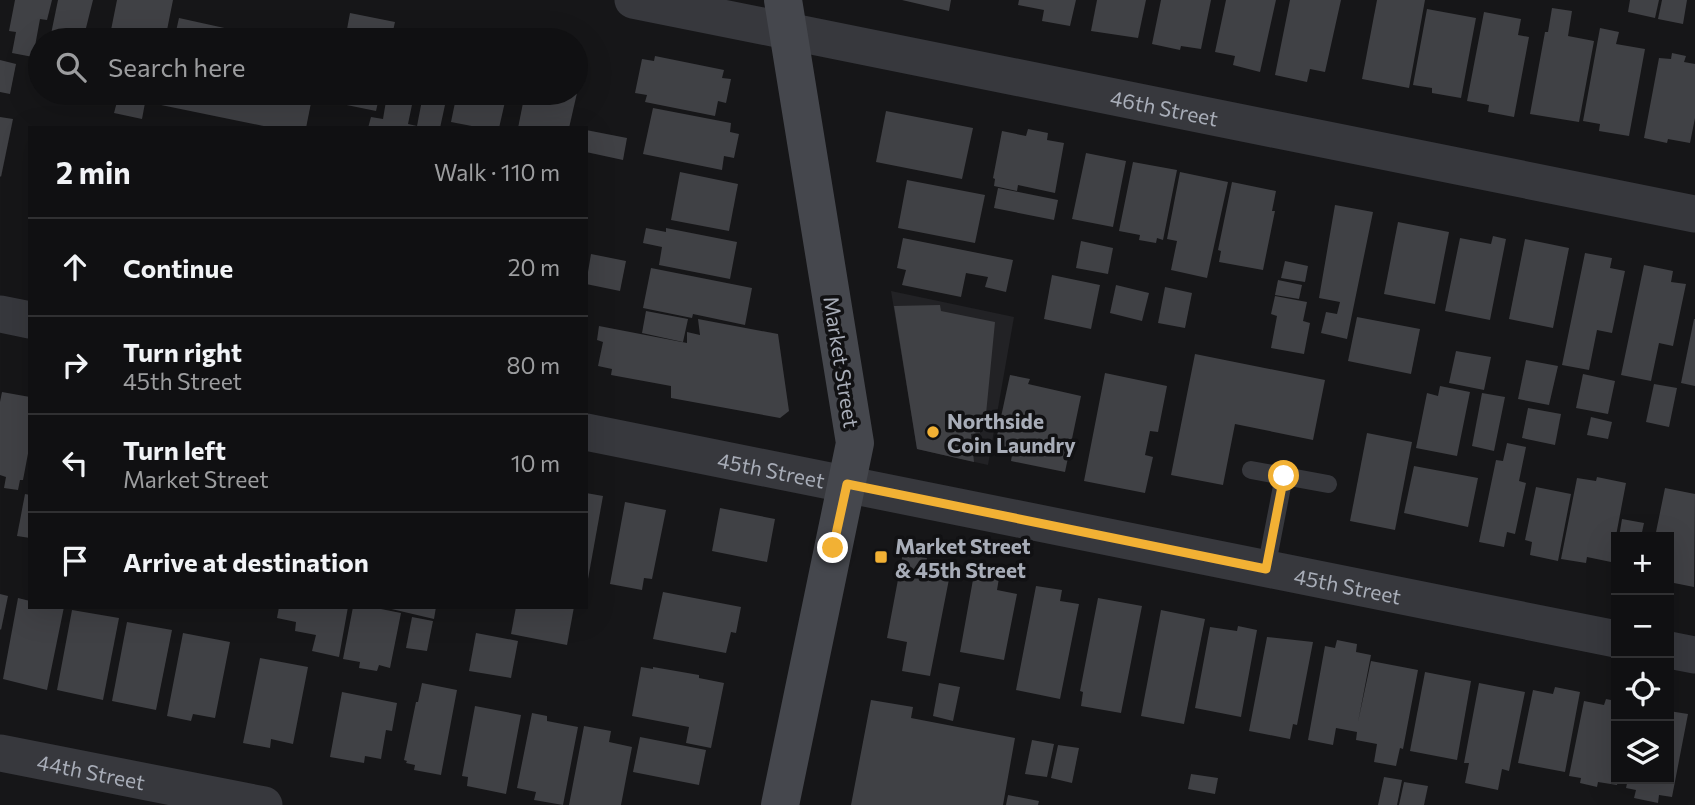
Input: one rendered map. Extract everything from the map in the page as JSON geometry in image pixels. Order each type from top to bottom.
[{"type":"street","name":"46th Street","points":[[633,0],[786,16],[1695,214]]},
{"type":"street","name":"Market Street","points":[[780,805],[855,443],[786,16]]},
{"type":"street","points":[[0,314],[28,320]]},
{"type":"street","name":"45th Street","points":[[588,432],[1611,638]]},
{"type":"street","points":[[1674,651],[1695,655]]},
{"type":"street","name":"44th Street","points":[[0,754],[262,805]]},
{"type":"lane","points":[[1251,470],[1328,484]]},
{"type":"lane","points":[[1266,569],[1284,476]]},
{"type":"shaded area","points":[[891,291],[1014,317],[988,465],[917,449]]},
{"type":"building","points":[[15,0],[52,0],[47,20],[40,19],[38,28],[28,28],[28,56],[12,53],[16,32],[9,31]]},
{"type":"building","points":[[58,0],[93,0],[86,28],[52,28]]},
{"type":"building","points":[[117,0],[173,0],[167,28],[111,28]]},
{"type":"building","points":[[902,0],[951,0],[949,11]]},
{"type":"building","points":[[1019,0],[1076,0],[1070,26],[1042,21],[1044,10],[1018,5]]},
{"type":"building","points":[[1097,0],[1146,0],[1138,38],[1091,31]]},
{"type":"building","points":[[1161,0],[1211,0],[1201,49],[1181,46],[1180,50],[1152,44]]},
{"type":"building","points":[[1226,0],[1276,0],[1260,72],[1233,65],[1235,56],[1215,52]]},
{"type":"building","points":[[1290,0],[1341,0],[1325,72],[1310,69],[1307,82],[1275,75]]},
{"type":"building","points":[[1377,0],[1425,0],[1409,88],[1362,79]]},
{"type":"building","points":[[1630,0],[1659,0],[1655,18],[1628,12]]},
{"type":"building","points":[[1662,0],[1687,0],[1683,24],[1658,19]]},
{"type":"building","points":[[1552,8],[1572,11],[1568,36],[1594,41],[1579,122],[1530,114]]},
{"type":"building","points":[[1427,9],[1476,18],[1461,98],[1432,93],[1432,88],[1413,85]]},
{"type":"building","points":[[1484,12],[1521,19],[1518,35],[1529,37],[1514,117],[1488,112],[1489,105],[1467,101]]},
{"type":"building","points":[[350,13],[395,22],[394,28],[347,28]]},
{"type":"building","points":[[179,18],[224,28],[177,28]]},
{"type":"building","points":[[1600,28],[1619,32],[1616,44],[1645,49],[1629,136],[1599,131],[1600,124],[1583,121]]},
{"type":"building","points":[[1672,53],[1686,56],[1684,62],[1695,64],[1695,118],[1690,143],[1668,139],[1667,143],[1644,138],[1659,58],[1671,59]]},
{"type":"building","points":[[655,56],[724,70],[722,78],[731,79],[726,103],[718,101],[715,116],[645,102],[647,95],[635,93],[642,59],[654,61]]},
{"type":"building","points":[[0,60],[16,64],[10,94],[0,92]]},
{"type":"building","points":[[116,105],[145,105],[142,119],[114,113]]},
{"type":"building","points":[[161,105],[311,105],[306,126],[263,126]]},
{"type":"building","points":[[347,105],[377,105],[376,111]]},
{"type":"building","points":[[385,105],[412,105],[408,124],[417,126],[369,126],[371,117],[383,119]]},
{"type":"building","points":[[421,105],[445,105],[440,126],[417,126]]},
{"type":"building","points":[[455,105],[504,105],[499,126],[472,126],[451,122]]},
{"type":"building","points":[[523,105],[574,105],[569,126],[518,126]]},
{"type":"building","points":[[653,108],[731,123],[730,132],[739,134],[734,158],[724,156],[722,170],[643,154]]},
{"type":"building","points":[[886,111],[973,128],[962,179],[876,162]]},
{"type":"building","points":[[0,117],[13,119],[1,177],[0,176]]},
{"type":"building","points":[[1028,129],[1048,133],[1047,140],[1064,143],[1055,193],[1018,185],[1017,191],[994,186],[993,178],[1002,131],[1026,136]]},
{"type":"building","points":[[588,130],[627,138],[623,160],[588,152]]},
{"type":"building","points":[[1086,153],[1126,161],[1113,227],[1072,219]]},
{"type":"building","points":[[1133,162],[1177,170],[1163,240],[1157,238],[1156,243],[1139,240],[1140,235],[1119,231]]},
{"type":"building","points":[[680,172],[738,184],[729,231],[671,220]]},
{"type":"building","points":[[1180,172],[1228,182],[1207,278],[1171,270],[1177,241],[1167,239]]},
{"type":"building","points":[[907,180],[985,195],[975,243],[898,228]]},
{"type":"building","points":[[1232,182],[1276,191],[1272,211],[1275,211],[1263,270],[1219,262],[1221,251],[1218,250]]},
{"type":"building","points":[[998,188],[1058,200],[1054,220],[994,208]]},
{"type":"building","points":[[1335,205],[1373,212],[1347,339],[1321,333],[1326,312],[1337,314],[1340,302],[1319,298]]},
{"type":"building","points":[[1398,222],[1449,232],[1435,304],[1384,294]]},
{"type":"building","points":[[646,228],[666,232],[666,228],[737,242],[730,279],[659,265],[662,247],[643,243]]},
{"type":"building","points":[[1493,236],[1506,239],[1490,320],[1445,311],[1460,238],[1491,244]]},
{"type":"building","points":[[903,238],[1013,260],[1006,292],[985,287],[988,277],[966,273],[961,297],[902,285],[906,270],[897,268]]},
{"type":"building","points":[[1525,239],[1569,248],[1553,328],[1509,319]]},
{"type":"building","points":[[1081,241],[1113,248],[1108,274],[1076,268]]},
{"type":"building","points":[[1585,253],[1612,258],[1610,268],[1625,271],[1612,333],[1597,330],[1589,370],[1562,365]]},
{"type":"building","points":[[591,254],[626,261],[620,291],[588,284]]},
{"type":"building","points":[[1285,261],[1308,266],[1305,282],[1281,278]]},
{"type":"building","points":[[1644,265],[1673,271],[1671,282],[1686,284],[1673,346],[1659,343],[1651,381],[1621,375]]},
{"type":"building","points":[[651,268],[752,288],[745,325],[693,314],[692,318],[643,308]]},
{"type":"building","points":[[1052,275],[1100,285],[1091,329],[1044,319]]},
{"type":"building","points":[[1278,280],[1302,285],[1299,299],[1275,295]]},
{"type":"building","points":[[1116,285],[1149,293],[1142,321],[1110,313]]},
{"type":"building","points":[[1165,287],[1192,293],[1185,328],[1158,323]]},
{"type":"building","points":[[1275,296],[1307,302],[1303,321],[1310,323],[1304,354],[1271,348],[1277,316],[1271,314]]},
{"type":"building","points":[[940,305],[941,311],[995,322],[986,414],[980,417],[980,433],[971,434],[974,462],[917,449],[894,306]]},
{"type":"building","points":[[646,311],[688,319],[683,342],[642,333]]},
{"type":"building","points":[[1357,317],[1420,329],[1411,374],[1348,361]]},
{"type":"building","points":[[698,319],[778,334],[789,411],[780,418],[671,398],[671,386],[611,375],[612,369],[598,366],[603,342],[597,340],[599,326],[687,343],[687,332],[700,335]]},
{"type":"building","points":[[1695,319],[1695,386],[1681,383]]},
{"type":"building","points":[[1456,351],[1491,357],[1484,390],[1449,383]]},
{"type":"building","points":[[1195,354],[1325,380],[1313,440],[1235,424],[1223,485],[1171,475]]},
{"type":"building","points":[[1526,360],[1558,366],[1549,405],[1518,399]]},
{"type":"building","points":[[1105,373],[1167,386],[1158,432],[1150,431],[1145,455],[1153,457],[1145,493],[1084,481]]},
{"type":"building","points":[[1583,374],[1615,381],[1608,414],[1576,408]]},
{"type":"building","points":[[1010,375],[1030,379],[1028,384],[1081,396],[1065,472],[1011,461],[1013,449],[995,445]]},
{"type":"building","points":[[1654,384],[1677,388],[1669,427],[1646,422]]},
{"type":"building","points":[[1440,386],[1470,392],[1457,456],[1416,448],[1427,393],[1438,396]]},
{"type":"building","points":[[2,392],[28,397],[28,454],[23,480],[20,480],[18,490],[4,488],[6,477],[0,475]]},
{"type":"building","points":[[1482,393],[1505,397],[1494,451],[1472,446]]},
{"type":"building","points":[[1528,408],[1561,414],[1555,445],[1522,438]]},
{"type":"building","points":[[1591,417],[1612,422],[1608,439],[1587,435]]},
{"type":"building","points":[[1367,433],[1412,442],[1395,530],[1350,521]]},
{"type":"building","points":[[1507,443],[1526,447],[1519,481],[1526,483],[1515,534],[1507,532],[1504,547],[1479,542],[1496,460],[1503,461]]},
{"type":"building","points":[[1414,466],[1478,478],[1468,527],[1404,513]]},
{"type":"building","points":[[1597,477],[1626,483],[1617,532],[1611,532],[1611,562],[1587,557],[1586,563],[1561,559],[1577,478],[1596,481]]},
{"type":"building","points":[[1536,487],[1571,494],[1558,561],[1530,555],[1532,542],[1525,540]]},
{"type":"building","points":[[1665,488],[1695,494],[1694,587],[1674,583],[1674,532],[1656,532]]},
{"type":"building","points":[[588,493],[603,496],[588,579]]},
{"type":"building","points":[[25,494],[28,495],[28,538],[17,536]]},
{"type":"building","points":[[625,502],[666,510],[652,579],[644,578],[642,590],[610,584]]},
{"type":"building","points":[[720,508],[775,519],[767,562],[712,551]]},
{"type":"building","points":[[1622,519],[1644,523],[1642,532],[1620,532]]},
{"type":"building","points":[[903,553],[927,558],[925,564],[951,569],[930,676],[902,671],[907,642],[887,638]]},
{"type":"building","points":[[974,574],[999,578],[997,590],[1017,594],[1004,660],[960,652]]},
{"type":"building","points":[[1036,586],[1062,590],[1060,601],[1079,604],[1060,699],[1016,690]]},
{"type":"building","points":[[663,592],[741,607],[736,633],[731,632],[726,653],[653,639]]},
{"type":"building","points":[[0,594],[8,596],[1,630],[0,629]]},
{"type":"building","points":[[18,598],[28,600],[28,609],[64,609],[47,690],[3,679]]},
{"type":"building","points":[[1098,598],[1142,606],[1121,713],[1081,706],[1083,692],[1080,691]]},
{"type":"building","points":[[279,609],[348,609],[339,657],[312,651],[316,635],[295,631],[296,622],[277,618]]},
{"type":"building","points":[[353,609],[381,609],[401,613],[390,668],[379,665],[377,671],[359,668],[360,662],[343,659]]},
{"type":"building","points":[[392,609],[436,609],[434,619]]},
{"type":"building","points":[[516,609],[574,609],[567,645],[511,634]]},
{"type":"building","points":[[72,610],[119,618],[103,700],[57,690]]},
{"type":"building","points":[[1161,610],[1205,619],[1184,724],[1141,716]]},
{"type":"building","points":[[412,617],[433,621],[427,651],[406,648]]},
{"type":"building","points":[[127,622],[172,630],[156,710],[112,701]]},
{"type":"building","points":[[1238,626],[1257,630],[1241,717],[1195,708],[1210,627],[1237,631]]},
{"type":"building","points":[[183,633],[230,642],[215,718],[193,714],[191,721],[167,716]]},
{"type":"building","points":[[476,633],[518,641],[511,678],[469,671]]},
{"type":"building","points":[[1267,637],[1313,642],[1297,725],[1293,724],[1290,739],[1249,731]]},
{"type":"building","points":[[1337,640],[1357,644],[1356,652],[1371,655],[1358,722],[1371,661],[1418,670],[1403,749],[1400,748],[1396,766],[1374,762],[1377,744],[1356,740],[1357,732],[1336,728],[1333,745],[1308,740],[1325,646],[1335,648]]},
{"type":"building","points":[[260,658],[308,667],[293,744],[271,739],[270,748],[243,743]]},
{"type":"building","points":[[641,667],[699,675],[699,678],[724,683],[711,748],[686,743],[689,727],[632,716]]},
{"type":"building","points":[[1425,672],[1471,681],[1457,760],[1410,751]]},
{"type":"building","points":[[422,683],[457,690],[441,775],[414,770],[415,765],[404,760]]},
{"type":"building","points":[[939,683],[960,687],[953,721],[933,716]]},
{"type":"building","points":[[1479,683],[1525,692],[1509,771],[1502,769],[1498,790],[1465,783],[1469,763],[1464,763]]},
{"type":"building","points":[[1555,687],[1580,692],[1565,772],[1518,763],[1533,690],[1553,694]]},
{"type":"building","points":[[342,692],[397,703],[392,731],[386,730],[381,759],[365,756],[364,763],[330,757]]},
{"type":"building","points":[[1606,699],[1611,700],[1611,784],[1617,784],[1617,785],[1598,782],[1597,787],[1580,783],[1581,778],[1569,776],[1584,701],[1604,705]]},
{"type":"building","points":[[871,700],[913,707],[911,718],[1015,738],[1003,805],[851,805]]},
{"type":"building","points":[[475,706],[521,715],[506,794],[467,786],[468,777],[462,776]]},
{"type":"building","points":[[1674,712],[1688,714],[1672,797],[1659,795],[1658,803],[1634,798],[1636,790],[1626,788],[1627,784],[1674,784]]},
{"type":"building","points":[[532,713],[547,716],[547,721],[578,727],[563,805],[534,800],[536,792],[517,788]]},
{"type":"building","points":[[584,726],[611,731],[609,742],[632,747],[621,805],[569,805]]},
{"type":"building","points":[[640,737],[706,750],[699,785],[633,772]]},
{"type":"building","points":[[1032,740],[1054,744],[1047,777],[1025,774]]},
{"type":"building","points":[[1058,745],[1079,748],[1072,783],[1051,778]]},
{"type":"building","points":[[1191,774],[1218,778],[1215,794],[1188,789]]},
{"type":"building","points":[[1384,777],[1402,780],[1397,805],[1378,805]]},
{"type":"building","points":[[1404,782],[1428,786],[1424,805],[1399,805]]},
{"type":"building","points":[[1008,795],[1039,801],[1038,805],[1006,805]]},
{"type":"place","name":"Northside Coin Laundry","points":[[933,432]]},
{"type":"place","name":"Market Street & 45th Street","points":[[881,557]]},
{"type":"route","points":[[833,548],[847,484],[1266,569],[1284,476]]}]
